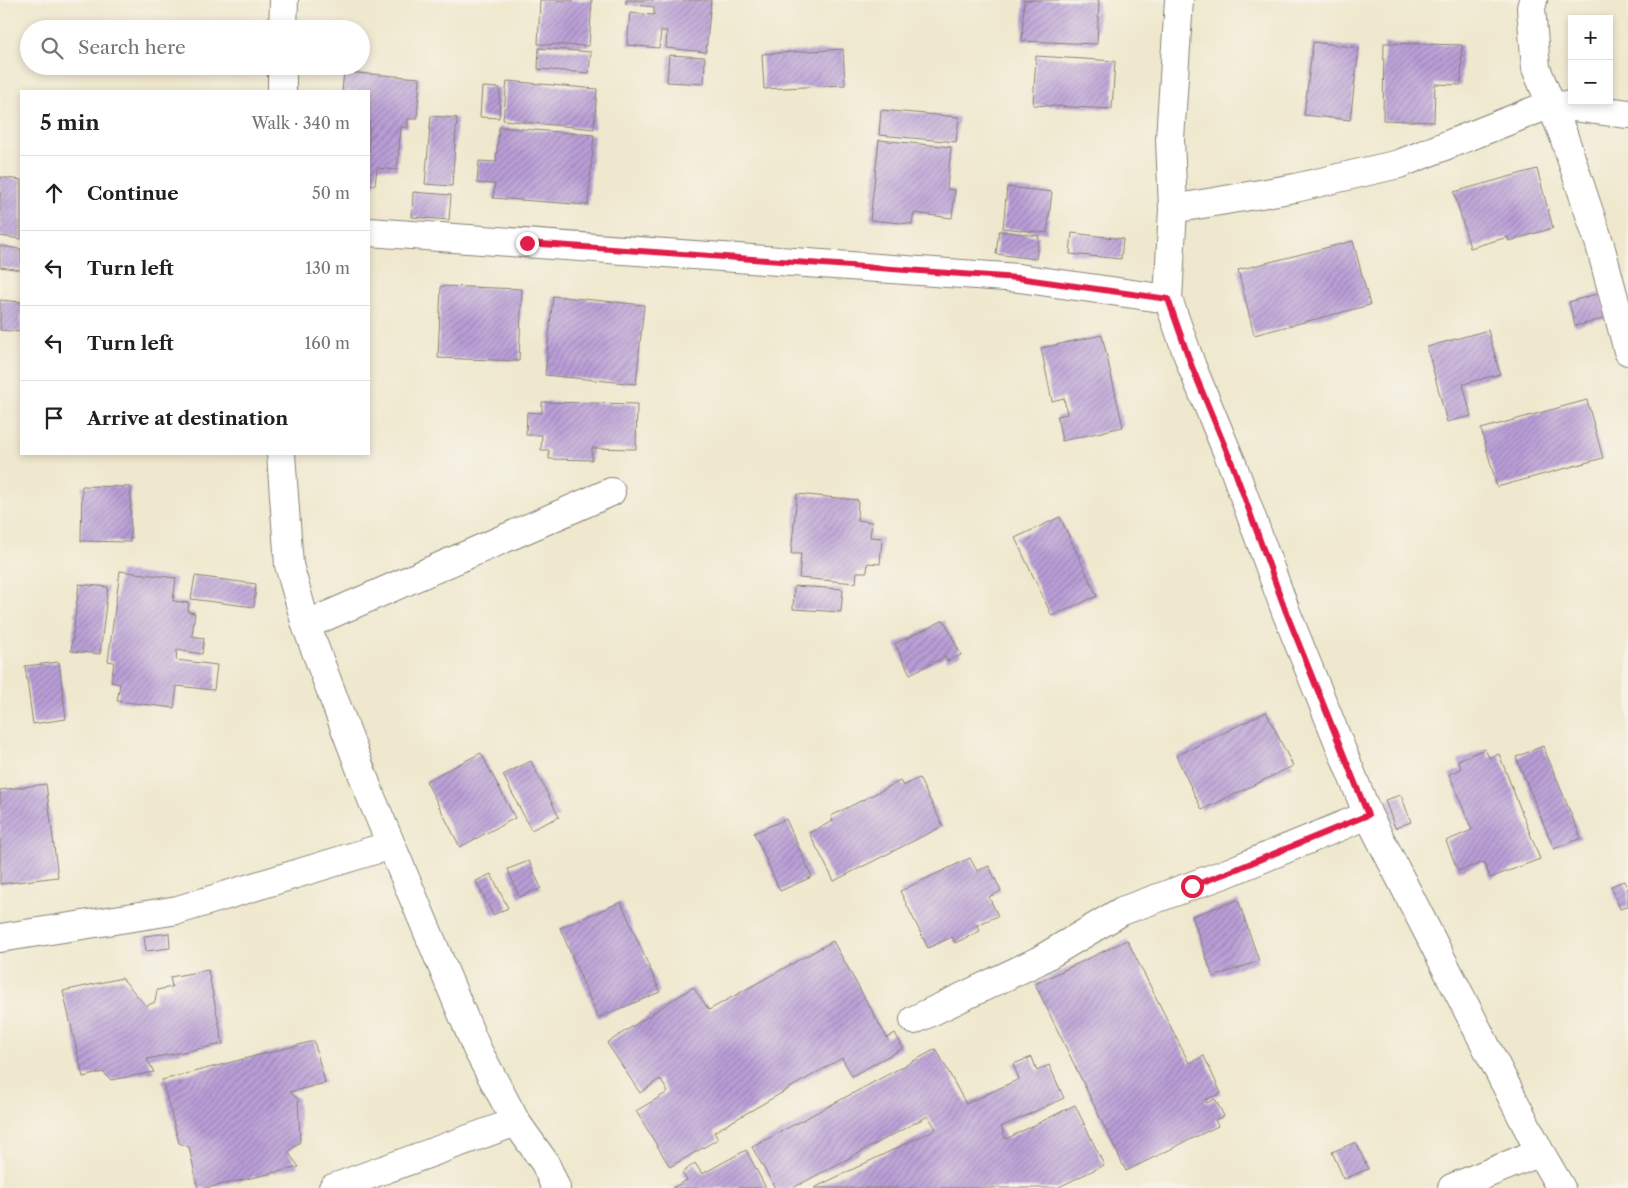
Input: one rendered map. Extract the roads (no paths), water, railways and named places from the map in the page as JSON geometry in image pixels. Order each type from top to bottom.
[{"type":"street","points":[[283,20],[284,0]]},
{"type":"street","points":[[1179,0],[1170,139],[1173,209],[1168,299],[1192,367],[1233,466],[1286,612],[1368,815],[1540,1152],[1562,1188]]},
{"type":"street","points":[[1533,0],[1531,8],[1536,68],[1551,104],[1600,245],[1628,351]]},
{"type":"street","points":[[282,75],[282,90]]},
{"type":"street","points":[[1173,209],[1295,188],[1398,164],[1551,104],[1628,114]]},
{"type":"street","points":[[370,232],[1018,278],[1168,299]]},
{"type":"street","points":[[280,455],[289,565],[306,625],[371,797],[477,1049],[516,1122],[545,1163],[556,1188]]},
{"type":"street","points":[[306,625],[611,492]]},
{"type":"street","points":[[914,1020],[1038,961],[1122,911],[1227,873],[1368,815]]},
{"type":"street","points":[[0,938],[178,910],[392,845]]},
{"type":"street","points":[[333,1188],[516,1122]]},
{"type":"street","points":[[1452,1188],[1540,1152]]}]
